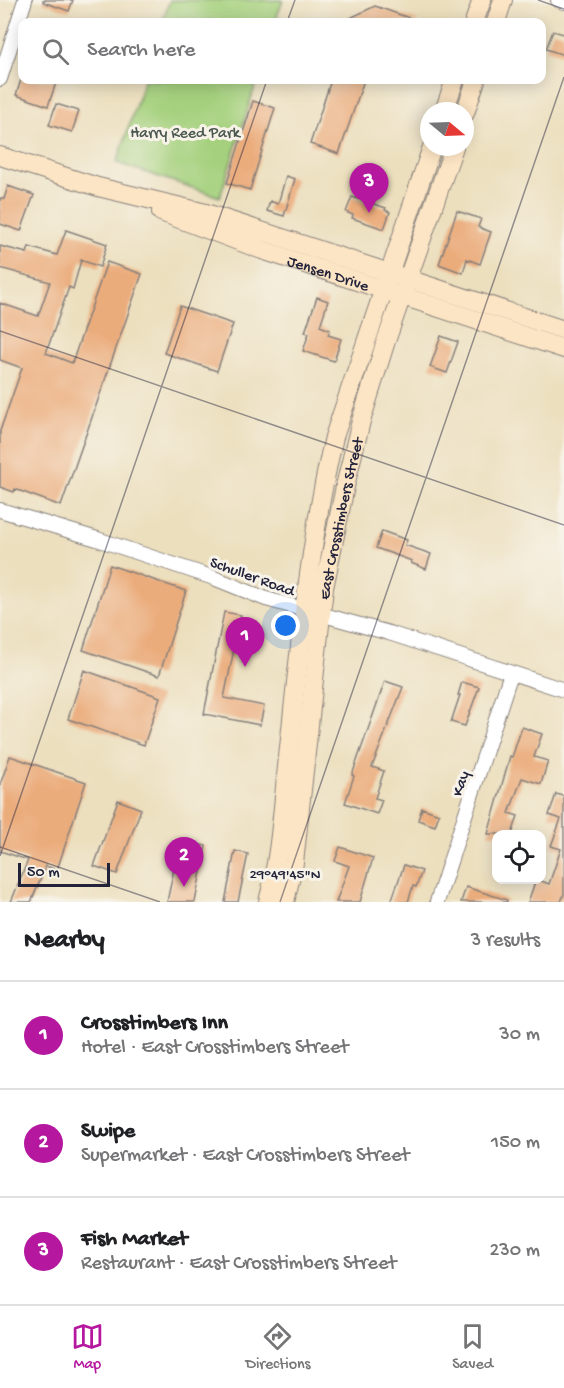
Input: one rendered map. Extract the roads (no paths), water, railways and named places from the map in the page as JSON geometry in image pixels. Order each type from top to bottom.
[{"type":"main road","points":[[475,18],[482,0]]},
{"type":"main road","points":[[497,18],[503,0]]},
{"type":"main road","points":[[447,102],[454,84]]},
{"type":"main road","points":[[469,102],[475,84]]},
{"type":"main road","name":"Jensen Drive","points":[[0,156],[98,187],[206,213],[564,349]]},
{"type":"main road","name":"East Crosstimbers Street","points":[[268,902],[293,789],[313,613],[324,478],[334,437],[429,156]]},
{"type":"main road","name":"East Crosstimbers Street","points":[[313,613],[324,588],[361,421],[451,156]]},
{"type":"main road","name":"Jensen Drive","points":[[406,288],[564,330]]},
{"type":"main road","points":[[324,478],[345,487]]},
{"type":"main road","name":"East Crosstimbers Street","points":[[285,902],[294,863],[293,789]]},
{"type":"street","points":[[19,18],[25,0]]},
{"type":"street","points":[[558,0],[564,2]]},
{"type":"street","points":[[0,79],[18,22]]},
{"type":"street","name":"Schuller Road","points":[[0,510],[214,578],[267,599],[389,633],[564,690]]},
{"type":"street","name":"Kay","points":[[437,902],[511,673]]},
{"type":"place","name":"Fish Market","points":[[369,213]]},
{"type":"place","name":"Crosstimbers Inn","points":[[245,667]]},
{"type":"place","name":"Swipe","points":[[184,887]]},
{"type":"park label","name":"Harry Reed Park","points":[[185,131]]}]
